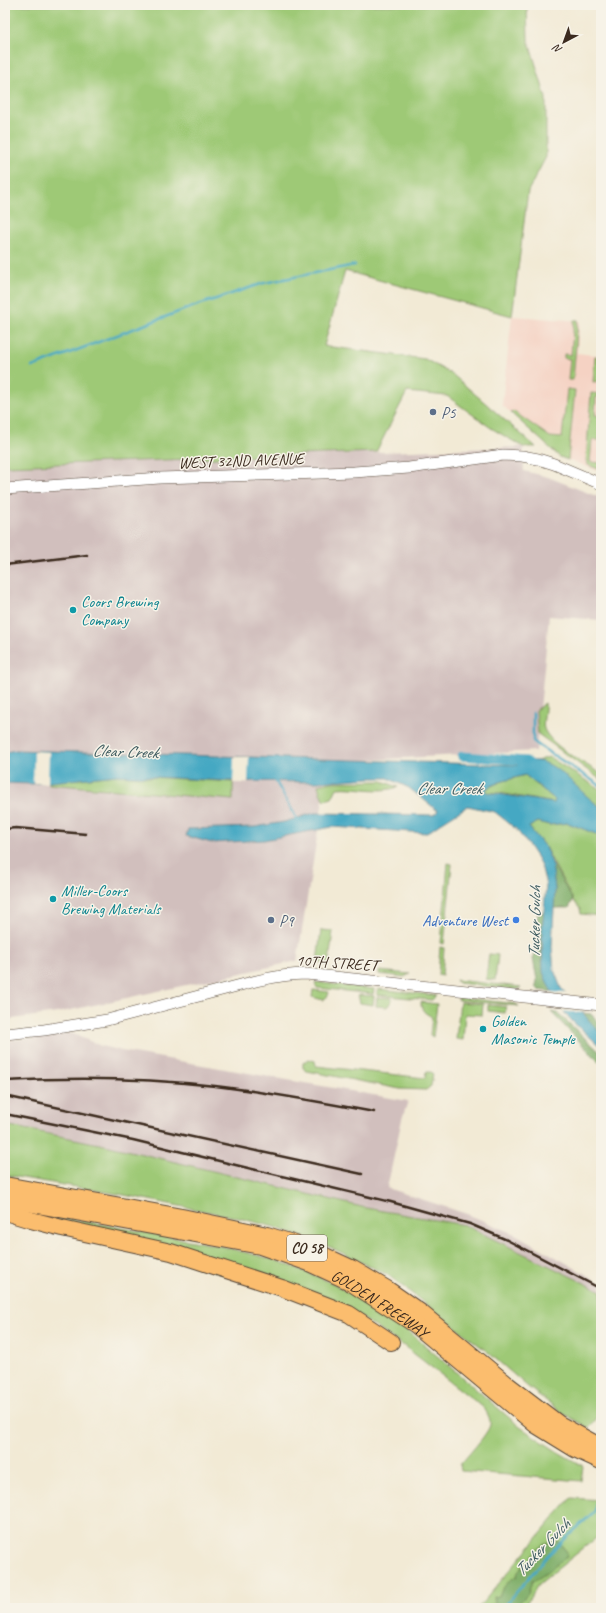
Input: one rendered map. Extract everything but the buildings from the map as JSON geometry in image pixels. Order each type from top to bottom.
[{"type":"highway","name":"GOLDEN FREEWAY","points":[[5,1185],[182,1217],[267,1235],[308,1248],[353,1269],[420,1312],[508,1385],[558,1432],[601,1447]]},
{"type":"highway","name":"GOLDEN FREEWAY","points":[[5,1199],[260,1246],[308,1263],[348,1281],[416,1324],[519,1411],[558,1432],[601,1462]]},
{"type":"highway","points":[[5,1212],[62,1228],[171,1252],[282,1288],[349,1314],[390,1342]]},
{"type":"street","name":"WEST 32ND AVENUE","points":[[5,489],[160,478],[361,472],[409,468],[503,455],[538,459],[554,464],[601,484]]},
{"type":"street","name":"10TH STREET","points":[[5,1034],[44,1030],[107,1020],[256,981],[293,974],[306,974],[601,1005]]},
{"type":"shaded area","points":[[512,316],[580,321],[577,353],[601,356],[601,472],[560,457],[502,405]]},
{"type":"shaded area","points":[[523,447],[524,471],[548,477],[601,498],[601,620],[549,616],[536,751],[329,762],[297,961],[57,1013],[5,1020],[5,466]]},
{"type":"shaded area","points":[[71,1033],[101,1046],[122,1051],[408,1101],[402,1119],[387,1188],[467,1214],[517,1235],[601,1283],[601,1291],[464,1225],[366,1208],[109,1146],[5,1125],[5,1041]]},
{"type":"green space","points":[[5,5],[527,5],[528,39],[546,98],[546,157],[528,191],[512,316],[345,271],[324,346],[425,359],[453,375],[536,447],[523,447],[491,428],[447,396],[407,392],[376,452],[5,466]]},
{"type":"green space","points":[[574,320],[578,320],[573,380],[568,380],[570,359],[564,358],[564,354],[571,355]]},
{"type":"green space","points":[[595,356],[601,357],[601,381],[593,382]]},
{"type":"green space","points":[[567,389],[575,390],[568,460],[560,457],[511,413],[513,411],[550,437],[562,438]]},
{"type":"green space","points":[[591,393],[601,394],[601,397],[596,397],[595,415],[601,416],[601,440],[592,440],[590,462],[601,463],[601,470],[588,465],[586,461]]},
{"type":"green space","points":[[545,703],[544,729],[548,736],[561,748],[601,774],[601,780],[538,734],[536,710]]},
{"type":"green space","points":[[549,757],[601,790],[601,807],[563,775],[537,761]]},
{"type":"green space","points":[[117,775],[233,782],[233,800],[48,784],[48,782]]},
{"type":"green space","points":[[525,775],[552,797],[555,800],[554,803],[500,793],[486,792],[487,788],[500,782]]},
{"type":"green space","points":[[382,781],[398,787],[383,790],[337,788],[332,798],[325,800],[320,793],[318,785],[332,782]]},
{"type":"green space","points":[[538,822],[549,825],[568,823],[601,836],[601,916],[581,914],[580,909],[573,900],[545,847],[529,827]]},
{"type":"green space","points":[[448,863],[452,864],[444,944],[441,943]]},
{"type":"green space","points":[[552,863],[573,900],[569,908],[554,908],[555,889]]},
{"type":"green space","points":[[538,912],[544,912],[541,943],[542,963],[544,973],[553,992],[539,990],[536,987],[537,980],[533,959]]},
{"type":"green space","points":[[321,930],[333,931],[329,963],[317,962]]},
{"type":"green space","points":[[440,947],[444,948],[442,976],[438,975]]},
{"type":"green space","points":[[489,954],[498,955],[495,980],[486,979]]},
{"type":"green space","points":[[379,971],[410,974],[404,977],[379,974]]},
{"type":"green space","points":[[456,980],[521,987],[517,990],[458,983]]},
{"type":"green space","points":[[315,982],[374,989],[373,994],[318,988],[316,987]]},
{"type":"green space","points":[[378,989],[436,996],[432,1000],[377,995]]},
{"type":"green space","points":[[313,990],[329,992],[328,996],[323,1000],[312,997]]},
{"type":"green space","points":[[358,995],[374,996],[373,1005],[360,1003]]},
{"type":"green space","points":[[377,997],[392,998],[387,1007],[376,1006]]},
{"type":"green space","points":[[459,997],[516,1004],[519,1006],[458,1000]]},
{"type":"green space","points":[[421,1002],[437,1004],[433,1037],[430,1035],[432,1017],[424,1011]]},
{"type":"green space","points":[[460,1002],[483,1004],[482,1015],[465,1014],[463,1040],[456,1039]]},
{"type":"green space","points":[[488,1005],[506,1007],[505,1013],[488,1011]]},
{"type":"green space","points":[[551,1012],[558,1013],[601,1053],[601,1064]]},
{"type":"green space","points":[[582,1013],[591,1014],[601,1024],[601,1035]]},
{"type":"green space","points":[[309,1059],[315,1061],[316,1066],[425,1078],[426,1072],[431,1072],[433,1074],[431,1086],[426,1090],[400,1089],[307,1071],[303,1068],[303,1063]]},
{"type":"green space","points":[[5,1125],[109,1146],[366,1208],[464,1225],[601,1291],[601,1413],[589,1428],[564,1414],[528,1387],[489,1353],[388,1275],[330,1247],[274,1227],[235,1217],[124,1195],[5,1175]]},
{"type":"green space","points":[[30,1214],[67,1218],[220,1246],[275,1260],[319,1277],[352,1294],[407,1330],[520,1427],[558,1452],[583,1466],[581,1481],[461,1471],[460,1465],[481,1440],[490,1425],[489,1418],[484,1408],[404,1346],[359,1316]]},
{"type":"green space","name":"Tucker Gulch","points":[[571,1498],[601,1500],[601,1534],[539,1584],[523,1608],[478,1608]]},
{"type":"green space","points":[[558,1541],[567,1552],[567,1557],[542,1576],[532,1581],[528,1594],[516,1608],[486,1608],[494,1603],[494,1597],[499,1596],[506,1584],[517,1576],[518,1572],[542,1545],[545,1543]]},
{"type":"water","name":"Clear Creek","points":[[16,750],[517,765],[536,761],[546,763],[563,774],[593,802],[601,807],[601,836],[568,823],[549,825],[538,822],[529,827],[545,847],[552,863],[555,889],[552,947],[554,970],[561,988],[601,1034],[601,1047],[563,1011],[548,985],[543,972],[542,932],[546,885],[542,869],[537,858],[516,829],[495,812],[468,806],[427,833],[332,827],[264,840],[212,843],[186,836],[188,829],[255,827],[284,822],[314,813],[433,815],[438,811],[409,788],[388,778],[317,782],[227,781],[117,775],[32,784],[5,783],[5,752]],"holes":[[[525,775],[555,800],[554,803],[486,792],[487,788],[500,782]]]},
{"type":"pier","points":[[34,751],[49,752],[48,784],[33,783]]},
{"type":"pier","points":[[234,757],[249,757],[248,783],[233,783]]},
{"type":"pier","points":[[550,992],[568,993],[582,1013],[561,1011]]},
{"type":"waterway","points":[[32,367],[189,308],[264,283],[355,265]]},
{"type":"waterway","points":[[533,713],[533,741],[601,786]]},
{"type":"waterway","points":[[462,756],[526,761],[537,769]]},
{"type":"waterway","points":[[275,780],[297,819]]},
{"type":"waterway","name":"Tucker Gulch","points":[[598,1488],[598,1493]]},
{"type":"waterway","name":"Tucker Gulch","points":[[503,1608],[548,1555],[595,1511],[596,1503]]},
{"type":"railway","points":[[5,565],[87,555]]},
{"type":"railway","points":[[5,829],[16,828],[86,834]]},
{"type":"railway","points":[[5,1081],[110,1079],[189,1083],[275,1094],[374,1112]]},
{"type":"railway","points":[[5,1096],[362,1174]]},
{"type":"railway","points":[[5,1114],[133,1140],[391,1202],[470,1224],[507,1240],[601,1289]]},
{"type":"place","name":"P5","points":[[433,412]]},
{"type":"place","name":"Coors Brewing Company","points":[[73,610]]},
{"type":"place","name":"Miller-Coors Brewing Materials","points":[[53,899]]},
{"type":"place","name":"P9","points":[[271,920]]},
{"type":"place","name":"Adventure West","points":[[516,920]]},
{"type":"place","name":"Golden Masonic Temple","points":[[483,1029]]}]
